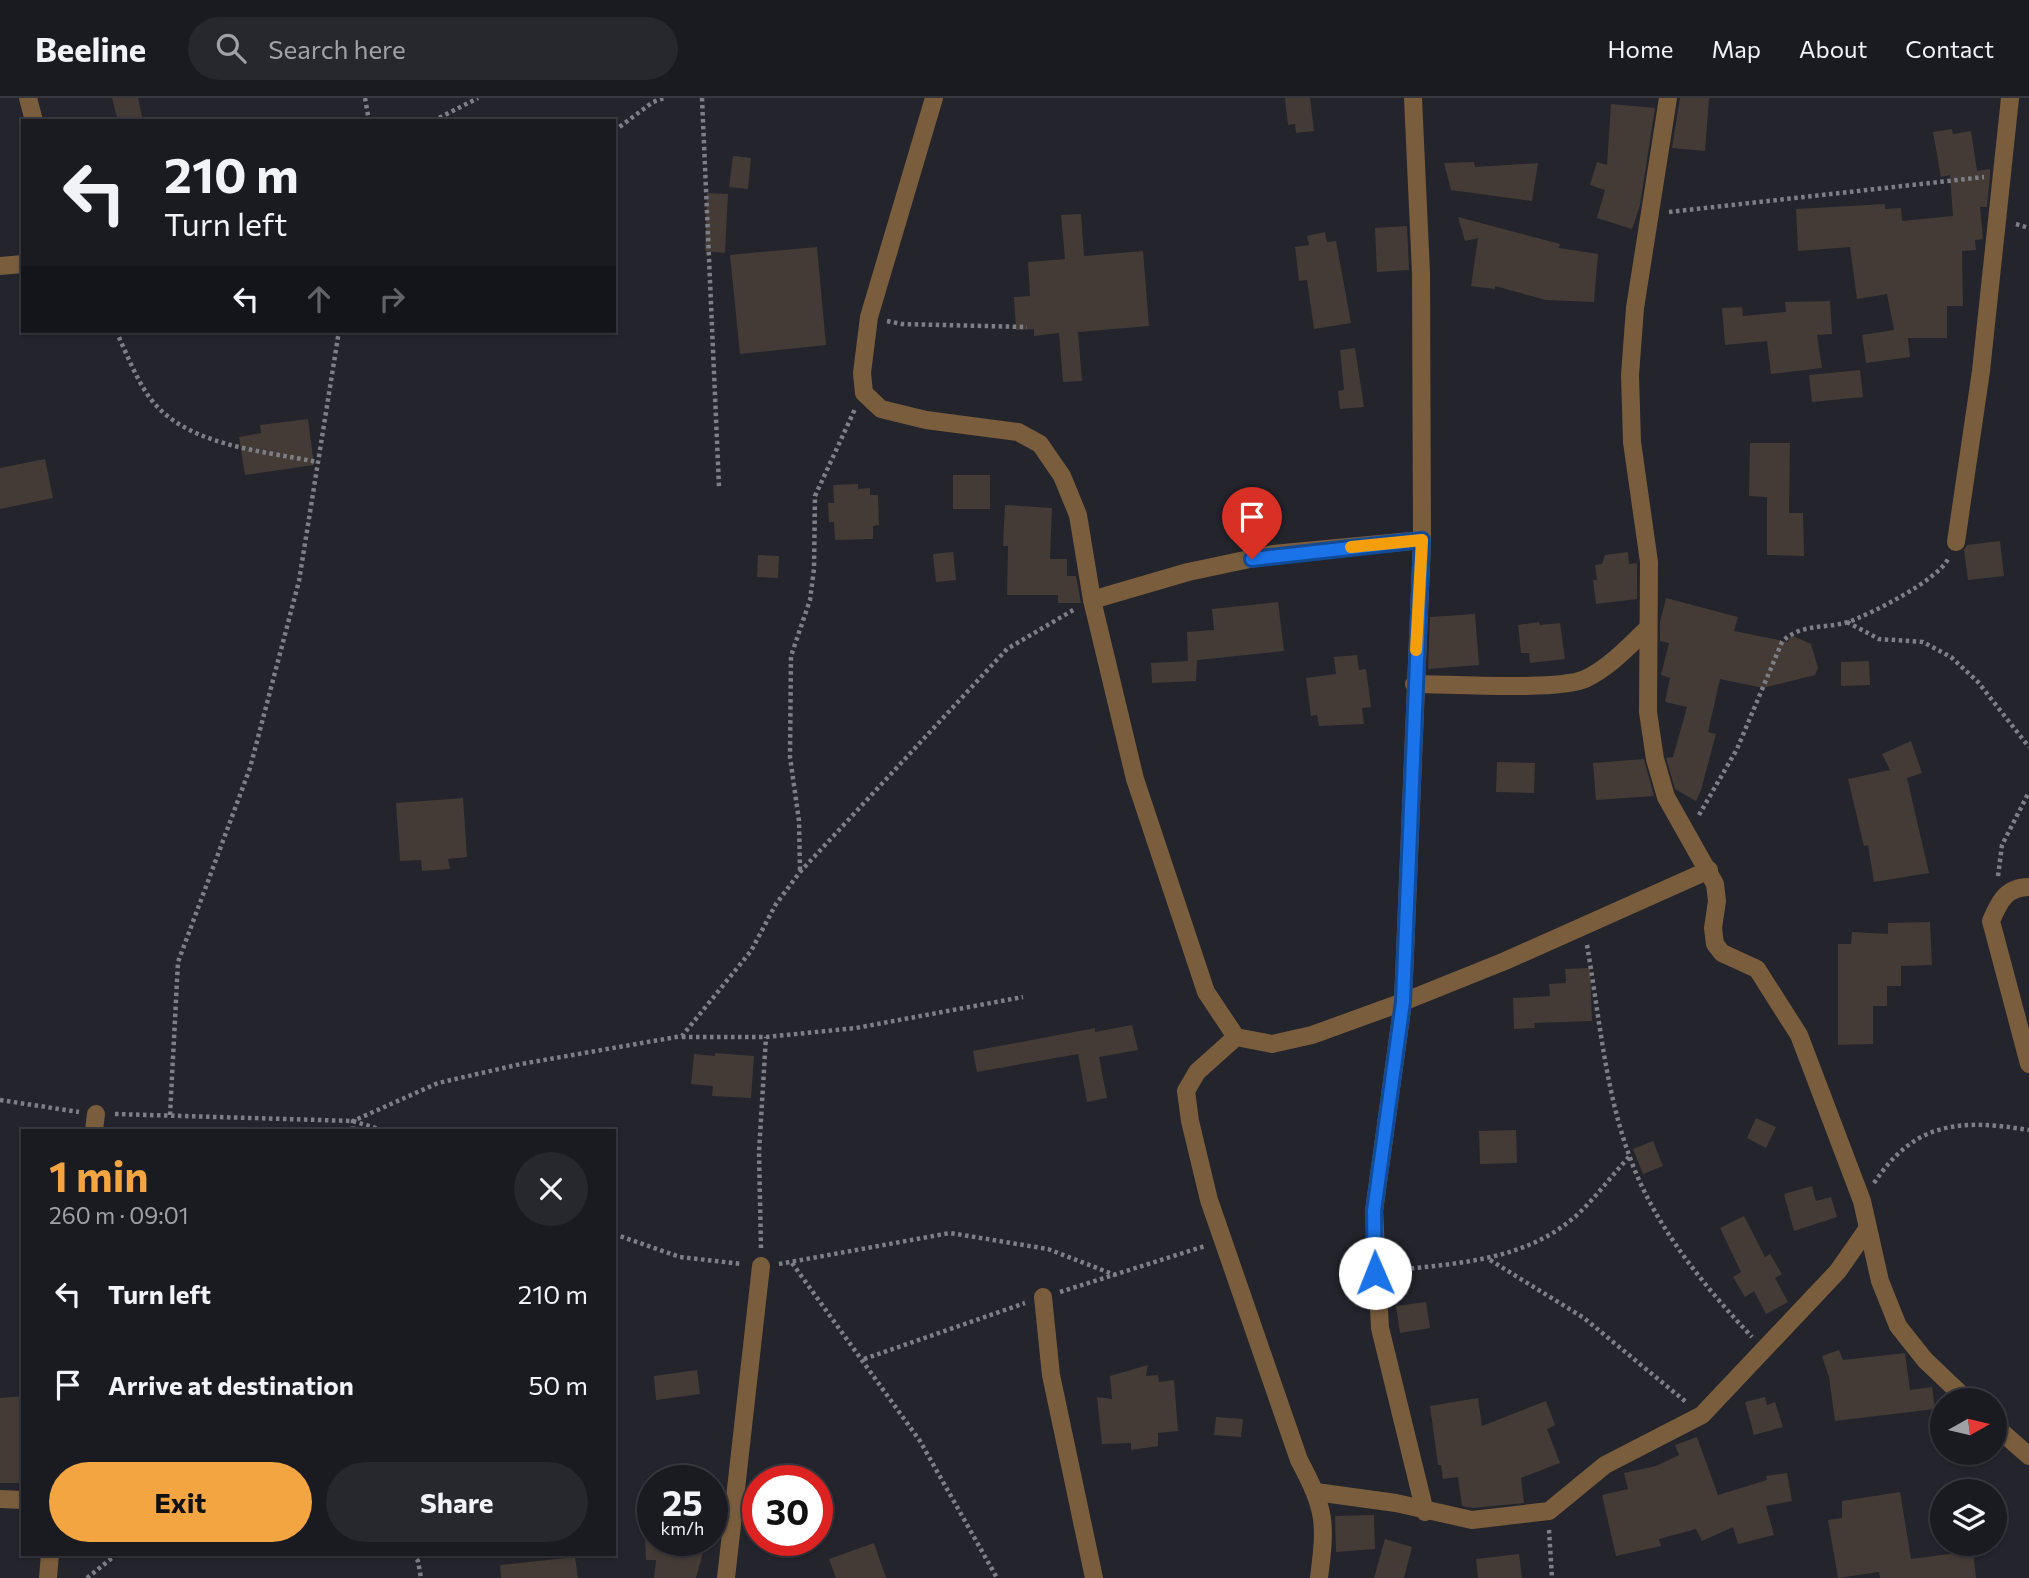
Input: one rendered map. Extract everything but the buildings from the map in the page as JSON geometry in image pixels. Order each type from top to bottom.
[{"type":"street","points":[[28,98],[33,119]]},
{"type":"street","points":[[934,98],[869,317],[862,373],[864,393],[881,409],[926,421],[1018,432],[1040,444],[1062,476],[1078,515],[1091,600],[1135,779],[1206,992],[1236,1037],[1272,1044],[1312,1035],[1403,1002],[1709,870]]},
{"type":"street","points":[[1413,98],[1421,273],[1422,540],[1403,1002],[1374,1211],[1375,1273],[1380,1328],[1425,1512]]},
{"type":"street","points":[[1668,98],[1647,215],[1635,308],[1630,375],[1632,442],[1649,562],[1648,712],[1655,758],[1666,797],[1709,870],[1717,901],[1713,928],[1715,944],[1723,953],[1757,969],[1799,1035],[1862,1201],[1880,1281],[1898,1326],[1925,1360],[1954,1388]]},
{"type":"street","points":[[1956,542],[1981,371],[2004,175],[2010,98]]},
{"type":"street","points":[[0,266],[21,264]]},
{"type":"street","points":[[1091,600],[1188,572],[1273,554],[1422,540]]},
{"type":"street","points":[[1414,684],[1556,684],[1583,680],[1623,652],[1648,628]]},
{"type":"street","points":[[2029,887],[2020,887],[2000,898],[1991,921],[2023,1032],[2029,1064]]},
{"type":"street","points":[[1236,1037],[1197,1072],[1186,1091],[1190,1121],[1209,1200],[1299,1460],[1316,1492],[1325,1524],[1318,1578]]},
{"type":"street","points":[[1316,1492],[1396,1503],[1425,1512],[1472,1520],[1549,1511],[1605,1465],[1702,1415],[1838,1271],[1868,1228]]},
{"type":"street","points":[[726,1578],[740,1426],[761,1266]]},
{"type":"street","points":[[1043,1297],[1051,1375],[1094,1578]]},
{"type":"street","points":[[2007,1437],[2029,1456]]},
{"type":"street","points":[[0,1499],[21,1500]]},
{"type":"street","points":[[48,1578],[50,1556]]},
{"type":"path","points":[[365,98],[369,119]]},
{"type":"path","points":[[437,119],[478,98]]},
{"type":"path","points":[[616,130],[653,102],[664,98]]},
{"type":"path","points":[[702,98],[719,486]]},
{"type":"path","points":[[1647,215],[2004,175]]},
{"type":"path","points":[[869,317],[902,324],[1027,327]]},
{"type":"path","points":[[117,333],[144,391],[168,416],[202,437],[317,462]]},
{"type":"path","points":[[170,1115],[178,962],[250,768],[299,580],[339,333]]},
{"type":"path","points":[[800,872],[799,821],[790,757],[791,656],[810,600],[814,569],[815,496],[844,429],[864,393]]},
{"type":"path","points":[[1688,834],[1737,749],[1782,642],[1791,633],[1847,622],[1896,598],[1946,563],[1956,542]]},
{"type":"path","points":[[681,1037],[751,950],[776,904],[800,872],[1007,649],[1091,600]]},
{"type":"path","points":[[1847,622],[1880,639],[1923,642],[1951,657],[1979,682],[2029,747]]},
{"type":"path","points":[[2000,898],[1998,860],[2002,845],[2029,792]]},
{"type":"path","points":[[1583,926],[1617,1113],[1629,1157],[1654,1209],[1681,1251],[1728,1311],[1765,1350]]},
{"type":"path","points":[[353,1121],[438,1083],[521,1064],[681,1037],[766,1037],[869,1026],[1023,997]]},
{"type":"path","points":[[761,1266],[759,1152],[766,1037]]},
{"type":"path","points":[[0,1100],[95,1122],[170,1115],[353,1121],[379,1129]]},
{"type":"path","points":[[353,1121],[354,1129]]},
{"type":"path","points":[[1862,1201],[1886,1165],[1910,1142],[1934,1130],[1958,1125],[1992,1124],[2029,1130]]},
{"type":"path","points":[[1375,1273],[1489,1259],[1539,1241],[1578,1214],[1629,1157]]},
{"type":"path","points":[[616,1235],[680,1257],[761,1266],[792,1263],[950,1233],[1048,1249],[1115,1275]]},
{"type":"path","points":[[1489,1259],[1584,1318],[1702,1415]]},
{"type":"path","points":[[792,1263],[920,1441],[997,1578]]},
{"type":"path","points":[[1549,1511],[1552,1578]]},
{"type":"path","points":[[87,1578],[114,1556]]},
{"type":"path","points":[[414,1556],[418,1562],[421,1578]]},
{"type":"slow traffic","points":[[1351,547],[1422,540],[1416,650]]},
{"type":"route","points":[[1252,559],[1273,554],[1422,540],[1403,1002],[1374,1211],[1375,1273]]}]
